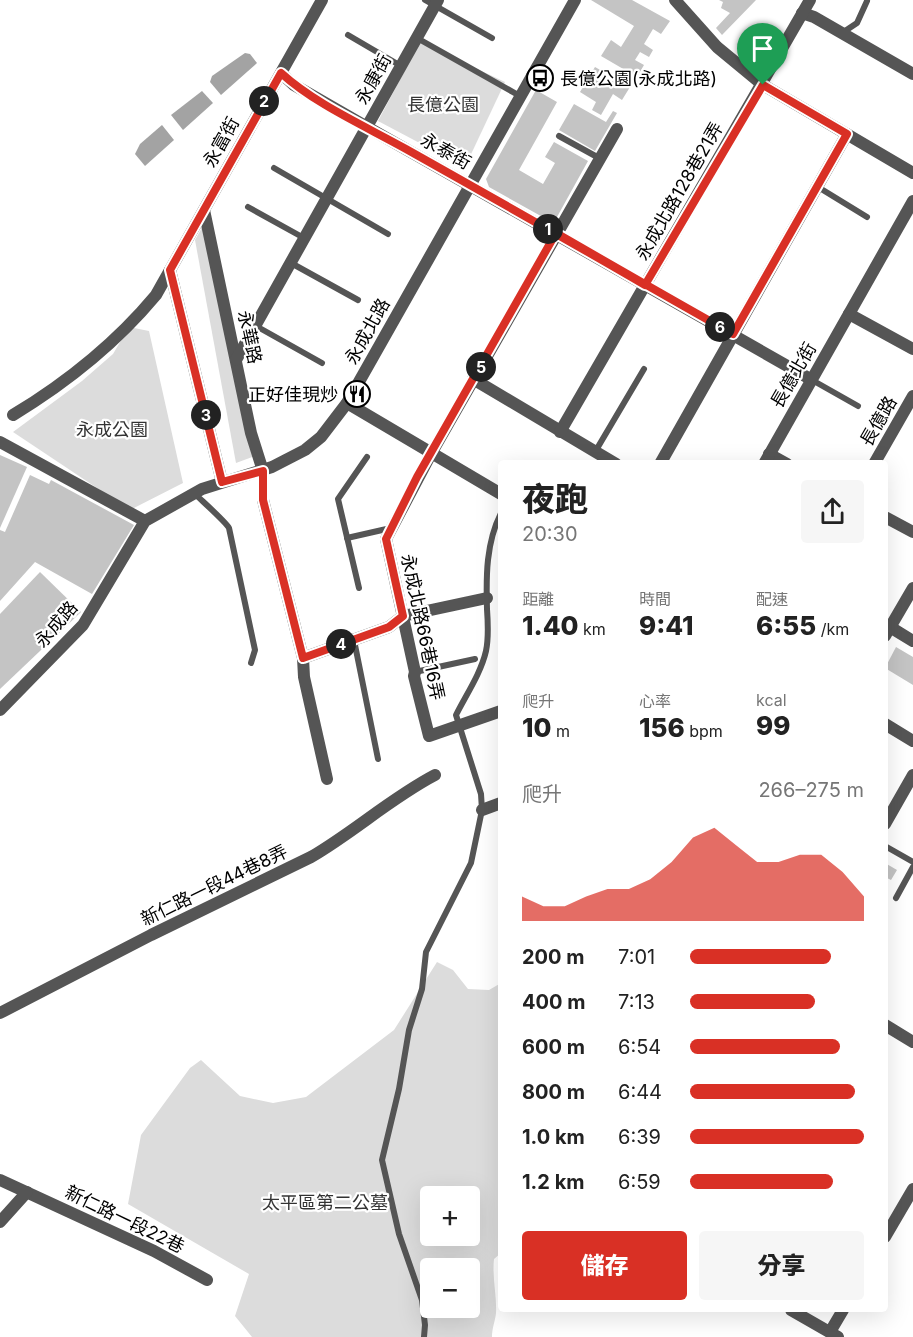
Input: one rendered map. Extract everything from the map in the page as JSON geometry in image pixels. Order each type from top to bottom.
[{"type":"street","name":"永富街","points":[[13,415],[62,382],[116,336],[156,295],[322,0]]},
{"type":"street","name":"永成北路","points":[[263,471],[305,450],[321,437],[347,403],[574,0]]},
{"type":"street","points":[[675,0],[717,47],[763,85],[913,173]]},
{"type":"street","name":"永成北路128巷21弄","points":[[560,432],[763,85],[766,73],[810,0]]},
{"type":"street","name":"永康街","points":[[236,360],[417,38],[433,2]]},
{"type":"street","points":[[802,13],[814,17],[913,74]]},
{"type":"street","name":"永泰街","points":[[281,73],[294,85],[812,380]]},
{"type":"street","name":"永成北路66巷16弄","points":[[458,727],[429,736],[414,676],[386,539],[473,379],[617,129]]},
{"type":"street","points":[[662,460],[847,134]]},
{"type":"street","name":"長億北街","points":[[766,459],[913,201]]},
{"type":"street","name":"永華路","points":[[204,210],[251,433],[263,471]]},
{"type":"street","points":[[170,270],[222,482]]},
{"type":"street","points":[[849,314],[913,349]]},
{"type":"street","points":[[473,379],[609,460]]},
{"type":"street","name":"長億路","points":[[876,460],[913,396]]},
{"type":"street","points":[[347,403],[498,492]]},
{"type":"street","points":[[0,442],[145,521]]},
{"type":"street","points":[[263,471],[263,500],[303,658],[304,677],[327,780]]},
{"type":"street","name":"永成路","points":[[0,710],[83,625],[145,521],[194,493],[222,482],[263,471]]},
{"type":"street","points":[[888,519],[913,532]]},
{"type":"street","points":[[913,588],[888,632],[913,641]]},
{"type":"street","points":[[303,658],[389,627],[403,616],[487,598]]},
{"type":"street","points":[[458,727],[498,712]]},
{"type":"street","points":[[888,726],[913,741]]},
{"type":"street","name":"新仁路一段44巷8弄","points":[[0,1013],[151,935],[311,857],[405,791],[435,775]]},
{"type":"street","points":[[888,819],[913,775]]},
{"type":"street","points":[[482,810],[498,804]]},
{"type":"street","points":[[888,1028],[913,1041]]},
{"type":"street","name":"新仁路一段22巷","points":[[0,1180],[154,1251],[207,1280]]},
{"type":"street","points":[[888,1232],[913,1189]]},
{"type":"street","points":[[0,1222],[27,1192]]},
{"type":"street","points":[[794,1312],[834,1335],[842,1312]]},
{"type":"lane","points":[[842,34],[857,23],[867,1]]},
{"type":"lane","points":[[433,2],[492,38]]},
{"type":"lane","points":[[348,35],[401,66]]},
{"type":"lane","points":[[417,38],[520,96]]},
{"type":"lane","points":[[559,136],[599,158]]},
{"type":"lane","points":[[274,168],[388,234]]},
{"type":"lane","points":[[817,186],[867,217]]},
{"type":"lane","points":[[248,207],[304,238]]},
{"type":"lane","points":[[291,263],[358,300]]},
{"type":"lane","points":[[255,325],[322,363]]},
{"type":"lane","points":[[595,452],[644,369]]},
{"type":"lane","points":[[812,380],[858,406]]},
{"type":"lane","points":[[358,588],[338,499],[367,456]]},
{"type":"lane","points":[[194,493],[212,512],[226,522],[229,528],[255,650],[251,663]]},
{"type":"lane","points":[[424,1337],[422,1300],[399,1234],[382,1160],[399,1089],[409,1030],[422,989],[426,952],[471,863],[482,810],[481,794],[456,715],[486,652],[487,561],[494,525],[498,518]]},
{"type":"lane","points":[[347,538],[392,528]]},
{"type":"lane","points":[[354,640],[378,759]]},
{"type":"lane","points":[[415,672],[474,659]]},
{"type":"lane","points":[[888,848],[913,862]]},
{"type":"lane","points":[[896,898],[913,867]]},
{"type":"green space","name":"長億公園","points":[[420,42],[505,82],[465,167],[378,121]]},
{"type":"green space","points":[[204,224],[255,456],[236,463],[195,240]]},
{"type":"green space","name":"永成公園","points":[[129,327],[149,331],[183,483],[130,510],[13,432],[82,381],[113,354]]},
{"type":"green space","name":"太平區第二公墓","points":[[437,962],[453,970],[468,989],[489,990],[498,985],[498,1256],[494,1259],[496,1313],[492,1337],[252,1337],[235,1316],[249,1274],[128,1204],[141,1135],[190,1068],[201,1060],[240,1096],[273,1103],[306,1097],[394,1030]]},
{"type":"shaded area","points":[[245,53],[250,54],[257,63],[221,95],[210,82],[212,76]]},
{"type":"shaded area","points":[[202,91],[213,103],[183,130],[171,115]]},
{"type":"shaded area","points":[[162,125],[174,140],[145,166],[135,154],[140,144]]},
{"type":"building","points":[[591,0],[632,0],[670,21],[661,34],[653,29],[644,44],[653,50],[649,57],[640,52],[635,60],[644,65],[637,77],[601,56],[611,40],[621,47],[634,26]]},
{"type":"building","points":[[719,0],[756,0],[722,35],[716,28],[730,13],[721,8],[723,2]]},
{"type":"building","points":[[595,67],[630,87],[622,100],[613,94],[601,115],[592,110],[596,102],[580,92]]},
{"type":"building","points":[[536,90],[557,102],[519,170],[543,184],[555,163],[545,157],[554,142],[588,161],[557,217],[548,220],[489,187],[486,179]]},
{"type":"building","points":[[574,104],[606,122],[613,111],[617,113],[595,151],[559,130]]},
{"type":"building","points":[[0,455],[27,467],[0,528]]},
{"type":"building","points":[[30,475],[49,484],[51,480],[134,525],[92,594],[35,562],[0,601],[0,530],[5,532]]},
{"type":"building","points":[[40,572],[81,612],[0,689],[0,614]]},
{"type":"building","points":[[896,647],[913,657],[913,685],[888,670],[888,662]]},
{"type":"building","points":[[888,865],[897,870],[891,880],[888,878]]},
{"type":"place","name":"長億公園(永成北路)","points":[[540,78]]},
{"type":"place","name":"正好佳現炒","points":[[357,394]]},
{"type":"route","points":[[763,85],[645,285],[556,233],[294,85],[281,73],[170,270],[222,482],[263,471],[263,500],[303,658],[389,627],[403,616],[386,539],[417,477],[556,233],[600,259],[645,285],[733,334],[847,134],[763,85]]}]
